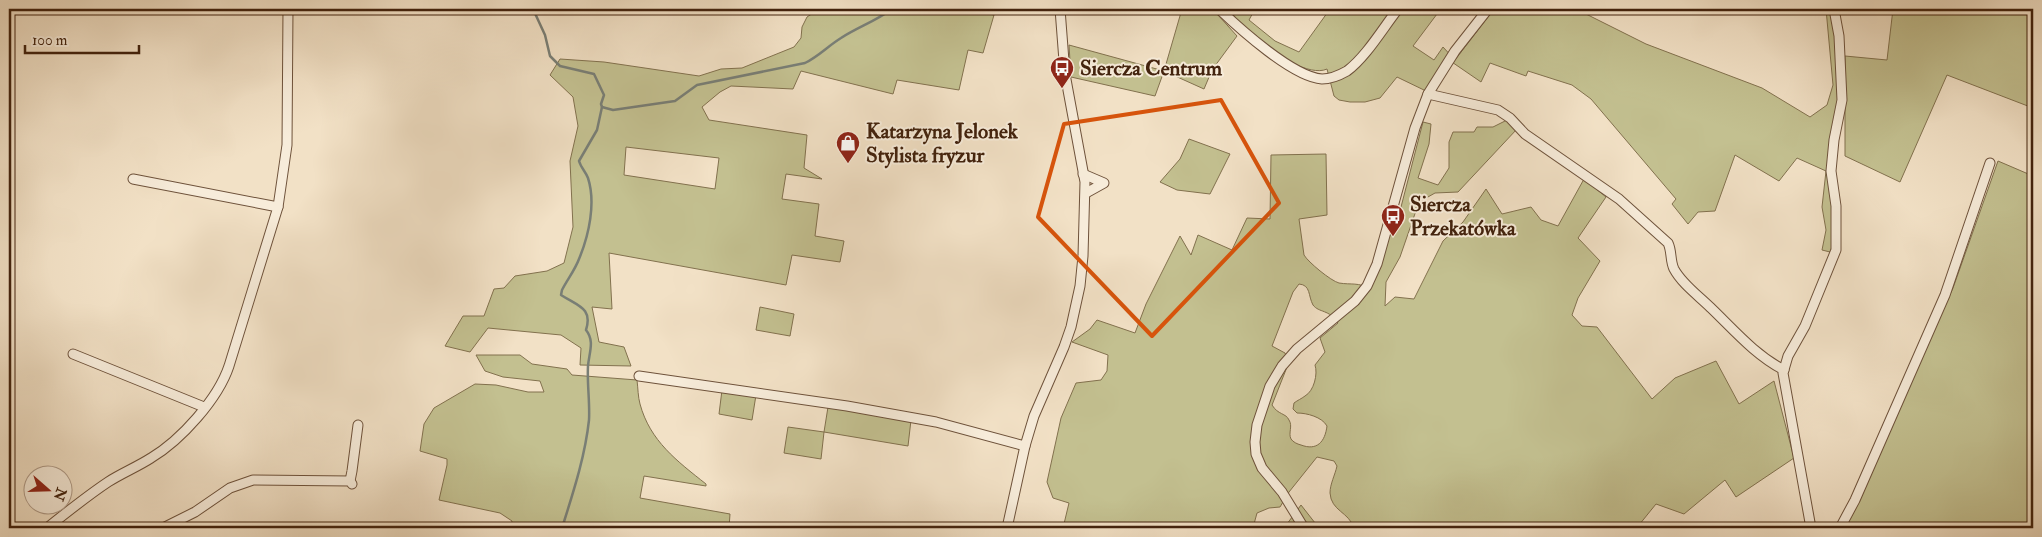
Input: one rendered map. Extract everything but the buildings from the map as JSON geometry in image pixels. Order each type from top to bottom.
[{"type":"street","points":[[47,528],[101,486],[152,458],[164,449],[204,408],[220,387],[278,207],[288,145],[288,9]]},
{"type":"street","points":[[1007,528],[1025,446],[1034,416],[1064,347],[1076,307],[1083,256],[1086,193],[1065,74],[1060,9]]},
{"type":"street","points":[[1219,9],[1257,43],[1302,72],[1320,79],[1329,78],[1347,71],[1398,9]]},
{"type":"street","points":[[1304,528],[1282,492],[1262,468],[1256,454],[1255,442],[1263,405],[1270,386],[1289,357],[1348,308],[1367,286],[1377,264],[1415,128],[1428,94],[1455,51],[1488,9]]},
{"type":"street","points":[[1811,528],[1784,370],[1788,356],[1804,326],[1836,250],[1836,206],[1831,171],[1834,140],[1842,100],[1839,36],[1834,9]]},
{"type":"street","points":[[1428,94],[1498,110],[1510,118],[1525,134],[1619,199],[1668,243],[1671,249],[1672,266],[1694,291],[1743,340],[1784,370]]},
{"type":"street","points":[[1840,528],[1855,500],[1942,302],[1990,163]]},
{"type":"street","points":[[1084,174],[1104,183],[1086,193]]},
{"type":"street","points":[[133,179],[278,207]]},
{"type":"street","points":[[73,354],[204,408]]},
{"type":"street","points":[[639,376],[847,406],[936,422],[1025,446]]},
{"type":"street","points":[[163,528],[195,512],[230,488],[253,480],[351,482],[358,425]]},
{"type":"highlighted area","points":[[1221,100],[1279,203],[1152,336],[1038,217],[1064,124]]},
{"type":"shaded area","points":[[869,9],[965,9],[994,15],[983,53],[968,50],[959,90],[897,80],[893,94],[801,71],[793,89],[731,86],[720,92],[702,107],[709,120],[807,135],[804,168],[822,179],[786,174],[782,199],[819,204],[815,236],[844,241],[840,262],[792,255],[786,285],[609,253],[612,309],[592,307],[599,342],[624,347],[631,366],[580,365],[581,348],[561,335],[488,328],[470,352],[445,346],[463,316],[484,316],[494,289],[504,288],[515,276],[547,271],[564,263],[573,227],[570,161],[578,126],[573,97],[550,75],[560,59],[604,62],[699,76],[721,69],[742,68],[794,47],[801,38],[802,27],[807,17],[816,11],[867,11]],"holes":[[[626,147],[719,158],[715,189],[624,175]]]},
{"type":"shaded area","points":[[1182,9],[1208,9],[1218,15],[1237,36],[1212,70],[1204,89],[1164,71]]},
{"type":"shaded area","points":[[1228,9],[1255,9],[1249,20],[1275,41],[1299,52],[1330,9],[1433,9],[1437,14],[1413,46],[1434,60],[1443,47],[1455,60],[1494,9],[1576,9],[1646,44],[1762,88],[1810,117],[1827,105],[1833,85],[1826,9],[1831,9],[1835,32],[1838,101],[1832,135],[1834,241],[1830,252],[1822,250],[1826,230],[1822,207],[1826,171],[1797,158],[1779,181],[1735,155],[1715,211],[1698,212],[1688,224],[1672,204],[1676,199],[1591,99],[1572,85],[1528,71],[1526,76],[1490,63],[1481,82],[1446,58],[1426,91],[1397,77],[1380,98],[1365,102],[1339,100],[1334,96],[1327,69],[1320,71],[1311,70],[1292,63],[1274,53],[1247,31]]},
{"type":"shaded area","points":[[1893,9],[2033,9],[2033,108],[1947,75],[1900,182],[1845,156],[1845,56],[1887,60]]},
{"type":"shaded area","points":[[1069,45],[1164,71],[1155,96],[1071,77]]},
{"type":"shaded area","points":[[1507,120],[1517,129],[1458,192],[1435,193],[1419,202],[1400,257],[1386,282],[1385,306],[1395,297],[1414,299],[1443,241],[1463,222],[1486,189],[1502,214],[1531,207],[1541,220],[1558,226],[1584,179],[1606,197],[1578,238],[1600,261],[1578,298],[1572,315],[1582,326],[1597,327],[1652,399],[1675,378],[1716,361],[1739,404],[1774,381],[1794,458],[1736,497],[1725,480],[1684,514],[1656,504],[1639,525],[1642,528],[1354,528],[1348,518],[1333,504],[1331,499],[1331,486],[1337,466],[1334,461],[1317,457],[1289,492],[1280,507],[1269,508],[1257,513],[1254,524],[1255,528],[1063,528],[1069,503],[1053,498],[1047,482],[1061,418],[1076,383],[1101,380],[1107,371],[1108,355],[1072,342],[1090,329],[1097,320],[1135,333],[1146,304],[1180,236],[1191,255],[1198,235],[1232,250],[1247,218],[1270,219],[1271,155],[1326,154],[1327,215],[1299,219],[1304,255],[1320,271],[1335,282],[1359,285],[1370,289],[1394,217],[1401,207],[1423,122],[1431,124],[1429,144],[1418,178],[1438,185],[1449,168],[1449,142],[1453,132],[1474,132],[1477,127],[1493,127]],"holes":[[[1299,284],[1306,286],[1313,305],[1331,315],[1338,323],[1320,338],[1325,352],[1315,365],[1316,377],[1311,390],[1294,403],[1293,409],[1297,413],[1314,416],[1322,420],[1327,426],[1322,441],[1312,447],[1300,445],[1292,440],[1290,437],[1291,425],[1289,420],[1272,405],[1289,362],[1285,353],[1272,346],[1293,292]]]},
{"type":"shaded area","points":[[1189,139],[1230,154],[1210,194],[1177,190],[1160,182],[1180,159]]},
{"type":"shaded area","points":[[1998,161],[2033,176],[2033,526],[2032,528],[1844,528],[1953,288]]},
{"type":"shaded area","points":[[760,307],[794,314],[790,336],[756,330]]},
{"type":"shaded area","points":[[476,355],[520,355],[532,364],[567,369],[572,375],[637,380],[640,404],[650,429],[675,458],[706,484],[706,486],[644,476],[640,498],[730,514],[729,528],[511,528],[512,521],[500,513],[439,500],[447,459],[420,451],[424,424],[434,408],[475,384],[496,385],[528,392],[544,392],[540,381],[503,377],[485,371]]},
{"type":"shaded area","points":[[722,390],[756,395],[752,420],[719,414]]},
{"type":"shaded area","points":[[828,407],[911,420],[908,446],[824,432]]},
{"type":"shaded area","points":[[788,427],[824,432],[821,459],[784,453]]},
{"type":"shaded area","points":[[1301,505],[1319,528],[1284,528]]},
{"type":"waterway","points":[[533,9],[545,35],[550,56],[560,66],[594,74],[604,95],[597,130],[579,161],[587,176],[590,188],[591,208],[588,229],[583,250],[561,295],[586,312],[588,323],[586,330],[591,343],[588,366],[589,420],[585,448],[562,528]]},
{"type":"waterway","points":[[602,107],[613,110],[675,101],[697,85],[805,63],[841,38],[892,9]]},
{"type":"place","name":"Siercza Centrum","points":[[1062,89]]},
{"type":"place","name":"Katarzyna Jelonek Stylista fryzur","points":[[848,164]]},
{"type":"place","name":"Siercza Przekatówka","points":[[1393,237]]}]
